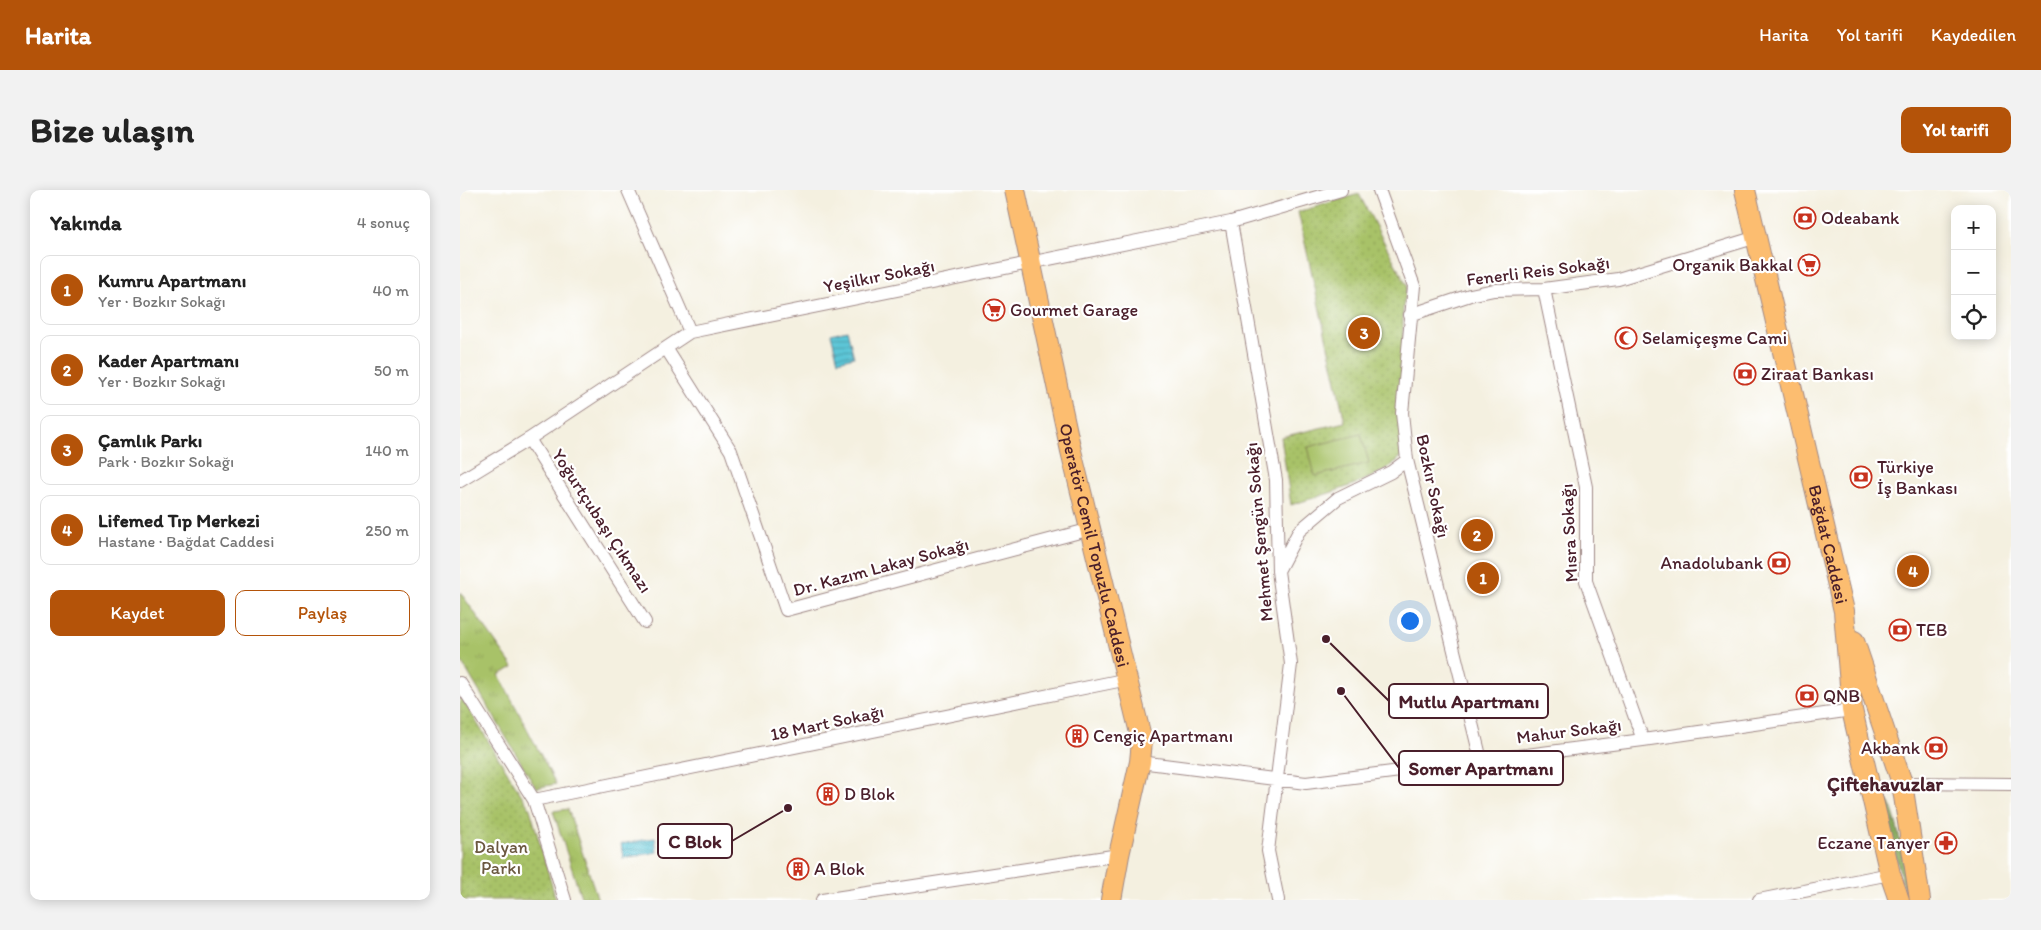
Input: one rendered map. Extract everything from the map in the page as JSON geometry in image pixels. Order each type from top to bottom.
[{"type":"main road","name":"Operatör Cemil Topuzlu Caddesi","points":[[1015,190],[1071,451],[1142,741],[1140,762],[1111,900]]},
{"type":"main road","name":"Bağdat Caddesi","points":[[1745,190],[1844,610],[1852,710],[1890,874],[1899,900]]},
{"type":"main road","points":[[1844,610],[1902,783],[1920,900]]},
{"type":"street","points":[[628,190],[690,332]]},
{"type":"street","name":"Yeşilkır Sokağı","points":[[460,481],[529,439],[690,332],[1232,222],[1341,190]]},
{"type":"street","name":"Bozkır Sokağı","points":[[1379,190],[1414,286],[1402,413],[1407,460],[1481,760]]},
{"type":"street","name":"Mehmet Şengün Sokağı","points":[[1232,222],[1276,480],[1278,571],[1292,664],[1268,852],[1278,900]]},
{"type":"street","name":"Fenerli Reis Sokağı","points":[[1410,315],[1478,293],[1494,290],[1544,289],[1618,279],[1757,237]]},
{"type":"street","name":"Mısra Sokağı","points":[[1544,289],[1586,487],[1586,582],[1643,740]]},
{"type":"street","name":"Dr. Kazım Lakay Sokağı","points":[[666,348],[731,451],[786,610],[1090,529]]},
{"type":"street","name":"Yoğurtçubaşı Çıkmazı","points":[[529,439],[645,622]]},
{"type":"street","points":[[1278,571],[1299,531],[1338,498],[1392,472],[1407,460]]},
{"type":"street","name":"18 Mart Sokağı","points":[[534,800],[1128,679]]},
{"type":"street","points":[[460,683],[534,800],[565,900]]},
{"type":"street","name":"Mahur Sokağı","points":[[1140,762],[1306,783],[1643,740],[1852,710]]},
{"type":"street","points":[[1902,783],[2011,784]]},
{"type":"street","points":[[822,900],[1119,855]]},
{"type":"street","points":[[1759,900],[1890,874]]},
{"type":"green space","points":[[1359,194],[1407,286],[1403,308],[1403,455],[1381,472],[1367,479],[1291,505],[1281,437],[1345,422],[1298,212]]},
{"type":"green space","points":[[1361,434],[1369,463],[1315,476],[1308,447]]},
{"type":"green space","points":[[460,592],[513,667],[499,675],[556,784],[536,788],[460,659]]},
{"type":"green space","name":"Dalyan Parkı","points":[[460,695],[530,809],[556,900],[460,900]]},
{"type":"green space","points":[[1888,801],[1895,817],[1901,845],[1906,874],[1906,891],[1904,890],[1884,809]]},
{"type":"green space","points":[[568,809],[598,900],[582,900],[553,811]]},
{"type":"water","points":[[847,330],[854,357],[838,361],[831,334]]},
{"type":"water","points":[[655,838],[657,852],[623,858],[621,844]]},
{"type":"place","name":"Odeabank","points":[[1805,218]]},
{"type":"place","name":"Organik Bakkal","points":[[1809,265]]},
{"type":"place","name":"Gourmet Garage","points":[[994,310]]},
{"type":"place","name":"Çamlık Parkı","points":[[1364,333]]},
{"type":"place","name":"Selamiçeşme Cami","points":[[1626,338]]},
{"type":"place","name":"Ziraat Bankası","points":[[1745,374]]},
{"type":"place","name":"Türkiye İş Bankası","points":[[1861,477]]},
{"type":"place","name":"Kader Apartmanı","points":[[1477,535]]},
{"type":"place","name":"Anadolubank","points":[[1779,563]]},
{"type":"place","name":"Lifemed Tıp Merkezi","points":[[1913,571]]},
{"type":"place","name":"Kumru Apartmanı","points":[[1483,578]]},
{"type":"place","name":"TEB","points":[[1900,630]]},
{"type":"place","name":"Mutlu Apartmanı","points":[[1326,639]]},
{"type":"place","name":"Somer Apartmanı","points":[[1341,691]]},
{"type":"place","name":"QNB","points":[[1807,696]]},
{"type":"place","name":"Cengiç Apartmanı","points":[[1077,736]]},
{"type":"place","name":"Akbank","points":[[1936,748]]},
{"type":"place","name":"D Blok","points":[[828,794]]},
{"type":"place","name":"C Blok","points":[[788,808]]},
{"type":"place","name":"Eczane Tanyer","points":[[1946,843]]},
{"type":"place","name":"A Blok","points":[[798,869]]},
{"type":"district","name":"Çiftehavuzlar","points":[[1885,784]]}]
